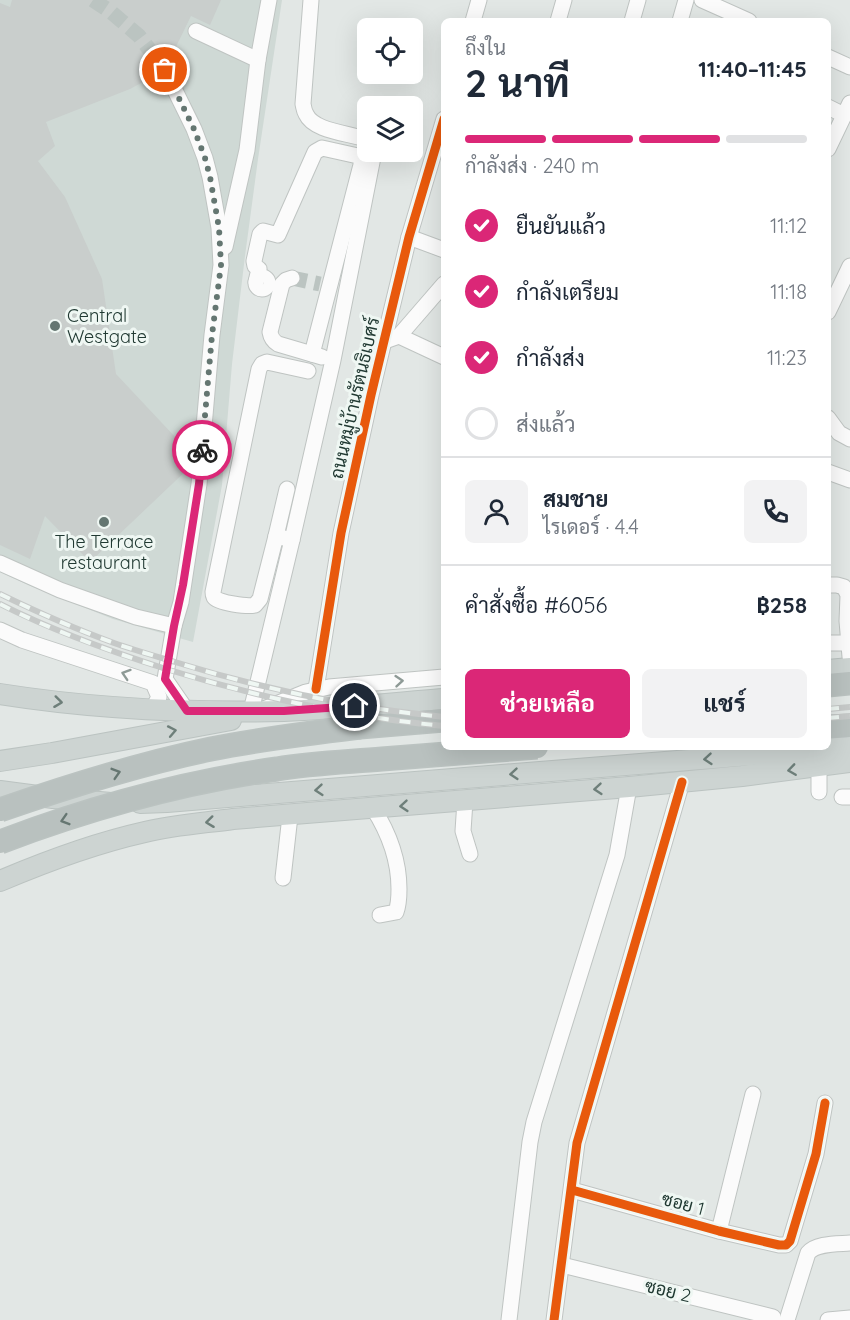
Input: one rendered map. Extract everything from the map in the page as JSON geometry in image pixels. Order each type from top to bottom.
[{"type":"highway","points":[[831,685],[850,683]]},
{"type":"highway","points":[[0,810],[62,789],[170,758],[272,738],[441,720]]},
{"type":"highway","points":[[831,727],[850,726]]},
{"type":"highway","points":[[0,842],[136,798],[245,774],[315,764],[498,750]]},
{"type":"main road","points":[[831,670],[850,668]]},
{"type":"main road","points":[[0,694],[70,704],[187,711],[284,711],[441,699]]},
{"type":"main road","points":[[0,761],[284,711]]},
{"type":"main road","points":[[831,749],[850,747]]},
{"type":"main road","points":[[0,791],[110,802],[167,802],[813,750]]},
{"type":"main road","points":[[0,881],[56,858],[100,844],[146,832],[233,819],[629,787],[850,762]]},
{"type":"street","points":[[187,711],[165,679],[174,626],[181,602],[199,484],[212,335],[221,265],[247,150],[258,60],[269,0]]},
{"type":"street","points":[[311,0],[303,104],[306,116],[319,127],[357,137]]},
{"type":"street","points":[[474,18],[479,0]]},
{"type":"street","points":[[559,18],[564,0]]},
{"type":"street","points":[[633,18],[638,0]]},
{"type":"street","points":[[681,18],[686,0]]},
{"type":"street","points":[[705,0],[743,18]]},
{"type":"street","points":[[196,31],[258,60]]},
{"type":"street","points":[[831,58],[850,67]]},
{"type":"street","points":[[165,70],[194,129],[205,158],[219,228],[221,265]]},
{"type":"street","points":[[831,107],[847,109],[831,143]]},
{"type":"street","name":"ถนนหมู่บ้านรัตนธิเบศร์","points":[[316,689],[341,533],[371,395],[392,338],[409,237],[441,129]]},
{"type":"street","points":[[279,297],[259,286],[259,269],[255,266],[254,261],[260,234],[267,231],[279,235],[315,152],[322,148],[358,156],[361,165],[312,354]]},
{"type":"street","points":[[256,711],[333,360],[372,162]]},
{"type":"street","points":[[409,237],[441,249]]},
{"type":"street","points":[[831,306],[850,266]]},
{"type":"street","points":[[292,278],[286,279],[282,284],[270,332],[272,339],[278,344],[333,360]]},
{"type":"street","points":[[441,287],[392,338],[441,356]]},
{"type":"street","points":[[287,489],[260,599],[252,606],[218,600],[214,597],[213,592],[259,369],[267,362],[308,371]]},
{"type":"street","points":[[831,422],[839,433],[850,438]]},
{"type":"street","points":[[831,473],[850,480]]},
{"type":"street","points":[[281,517],[297,521]]},
{"type":"street","points":[[276,536],[292,540]]},
{"type":"street","points":[[0,563],[82,598],[136,617],[174,626]]},
{"type":"street","points":[[831,585],[844,588],[848,595],[849,650],[831,645]]},
{"type":"street","points":[[0,630],[22,640],[153,683],[159,697],[152,710]]},
{"type":"street","points":[[256,711],[316,689],[441,677]]},
{"type":"street","points":[[819,766],[819,792]]},
{"type":"street","points":[[554,1320],[577,1143],[682,782]]},
{"type":"street","points":[[509,1320],[528,1153],[534,1122],[617,855],[629,787]]},
{"type":"street","points":[[465,801],[463,831],[470,854]]},
{"type":"street","points":[[373,808],[390,839],[399,872],[399,906],[396,912],[380,915]]},
{"type":"street","points":[[283,878],[290,816]]},
{"type":"street","points":[[719,1231],[753,1094]]},
{"type":"street","name":"ซอย 1","points":[[572,1190],[719,1231],[786,1245],[790,1241],[816,1154],[825,1103]]},
{"type":"street","points":[[780,1319],[807,1253],[811,1249],[827,1245],[850,1243]]},
{"type":"street","name":"ซอย 2","points":[[562,1265],[780,1319]]},
{"type":"street","points":[[828,1320],[850,1318]]},
{"type":"shaded area","points":[[0,0],[282,0],[245,256],[232,364],[222,485],[193,642],[113,619],[0,572]]},
{"type":"building","name":"Central Westgate","points":[[12,0],[221,0],[210,25],[191,16],[169,61],[161,61],[157,65],[156,75],[130,89],[46,122],[55,146],[38,161],[65,197],[102,279],[116,374],[192,455],[191,466],[90,562],[45,516],[30,559],[0,545],[0,3],[10,7]]},
{"type":"tunnel","points":[[93,0],[139,36],[165,70]]},
{"type":"tunnel","points":[[292,278],[320,284]]},
{"type":"railway","points":[[0,594],[99,638],[208,672],[342,703],[441,717]]},
{"type":"railway","points":[[0,604],[82,640],[200,679],[304,705],[441,726]]},
{"type":"railway","points":[[831,709],[850,707]]},
{"type":"railway","points":[[831,718],[850,716]]},
{"type":"cycle path","points":[[316,689],[341,533],[371,395],[409,237],[441,129]]},
{"type":"cycle path","points":[[554,1320],[577,1143],[682,782]]},
{"type":"cycle path","points":[[572,1190],[719,1231],[786,1245],[790,1241],[816,1154],[825,1103]]},
{"type":"way so far","points":[[165,70],[194,129],[205,158],[219,228],[221,265],[212,335],[202,450]]},
{"type":"place","name":"Central Westgate","points":[[55,326]]},
{"type":"place","name":"The Terrace restaurant","points":[[104,522]]},
{"type":"route","points":[[202,450],[181,602],[174,626],[165,679],[187,711],[284,711],[355,706]]}]
